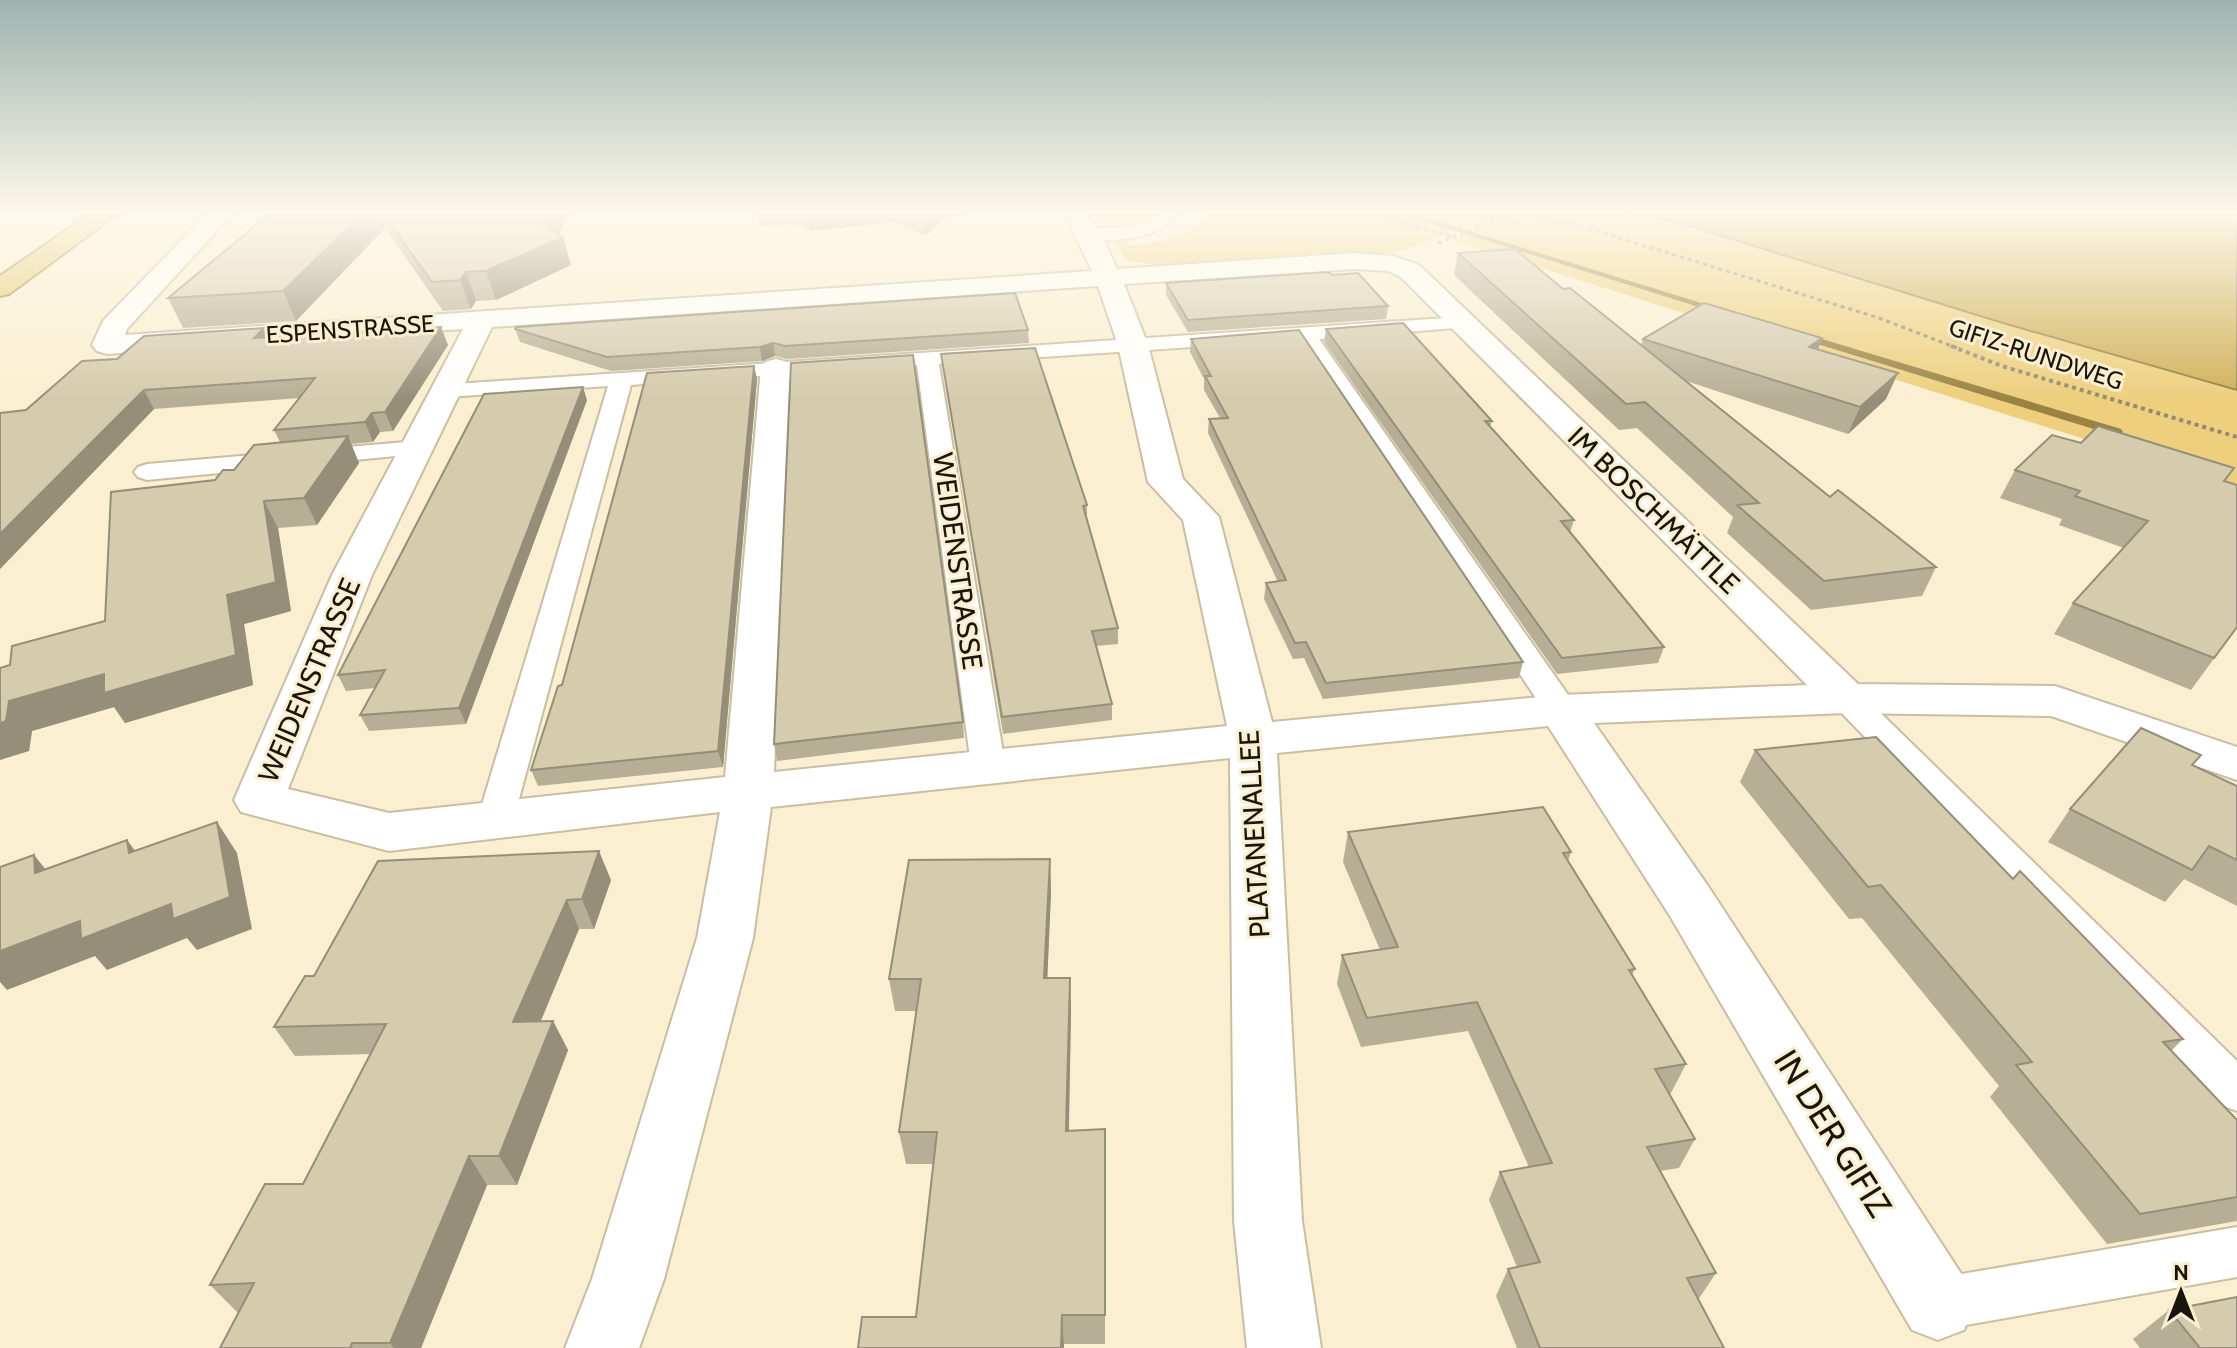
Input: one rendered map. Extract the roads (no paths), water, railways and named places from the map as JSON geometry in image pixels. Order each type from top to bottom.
[{"type":"highway","points":[[0,288],[19,275]]},
{"type":"street","name":"ESPENSTRASSE","points":[[162,275],[113,327],[107,345],[482,320],[834,275]]},
{"type":"street","name":"PLATANENALLEE","points":[[1106,275],[1133,345],[1166,482],[1201,517],[1253,739],[1268,1221],[1284,1348]]},
{"type":"street","name":"IM BOSCHMÄTTLE","points":[[1414,275],[1846,698]]},
{"type":"street","name":"WEIDENSTRASSE","points":[[482,320],[352,575],[259,800],[389,832],[988,765],[1253,739]]},
{"type":"street","points":[[602,1348],[628,1279],[725,938],[748,792],[776,368]]},
{"type":"street","points":[[1253,739],[1561,710],[1846,698],[2055,701],[2237,764]]},
{"type":"street","name":"IN DER GIFIZ","points":[[1561,710],[1689,901],[1938,1304]]},
{"type":"lane","points":[[448,390],[1461,323]]},
{"type":"lane","points":[[1305,333],[1561,710]]},
{"type":"lane","name":"WEIDENSTRASSE","points":[[927,358],[988,765]]},
{"type":"lane","points":[[495,821],[622,378]]},
{"type":"lane","points":[[147,472],[418,448]]},
{"type":"lane","points":[[1846,698],[2237,1091]]},
{"type":"lane","name":"IN DER GIFIZ","points":[[1938,1304],[2237,1252]]},
{"type":"waterway","points":[[1604,275],[1719,310]]},
{"type":"waterway","points":[[1802,336],[2117,432]]}]
